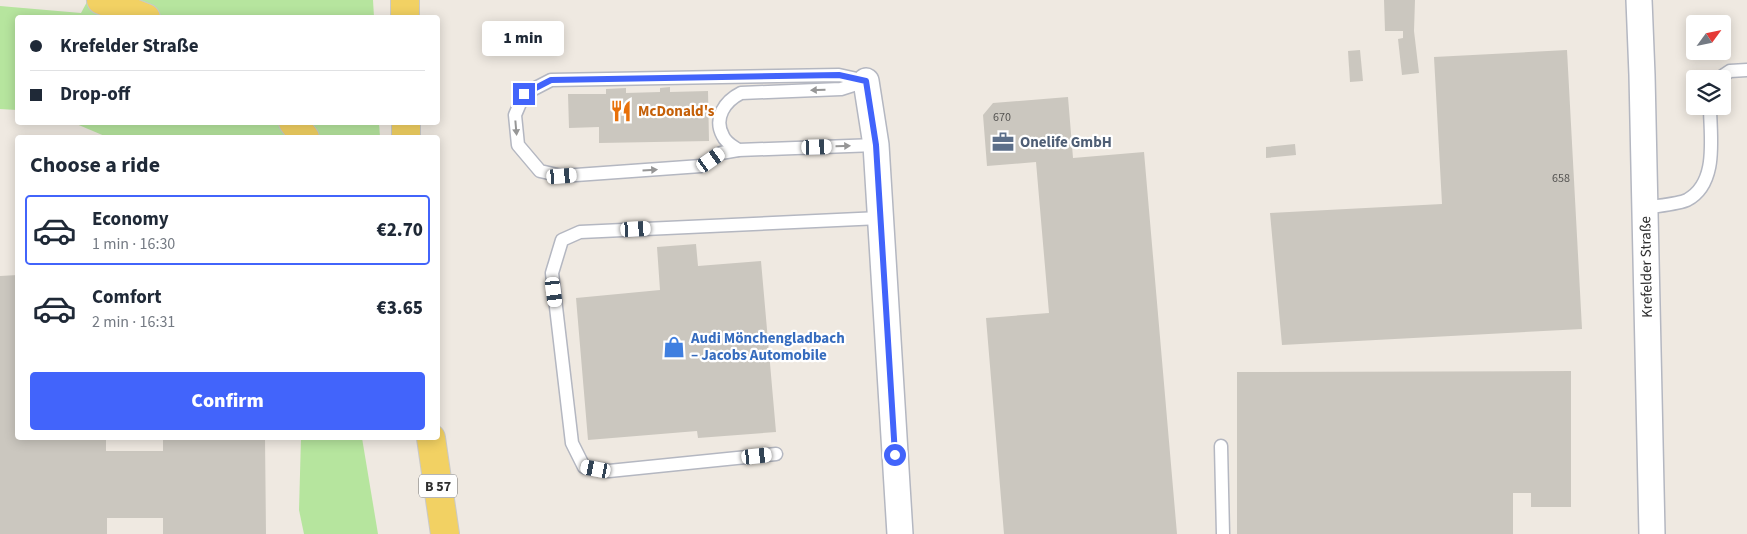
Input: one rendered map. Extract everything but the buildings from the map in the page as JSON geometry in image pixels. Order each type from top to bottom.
[{"type":"main road","points":[[101,0],[138,15]]},
{"type":"main road","points":[[404,0],[405,15]]},
{"type":"main road","name":"B 57","points":[[431,440],[445,534]]},
{"type":"street","name":"Krefelder Straße","points":[[1639,0],[1652,534]]},
{"type":"street","points":[[866,81],[876,145],[900,534]]},
{"type":"lane","points":[[1731,70],[1747,70]]},
{"type":"lane","points":[[866,81],[839,75],[551,80],[524,94],[515,115],[518,145],[540,171],[562,176],[701,166],[721,153],[738,150],[876,145]]},
{"type":"lane","points":[[738,150],[728,143],[722,135],[720,121],[723,108],[731,98],[741,93],[841,89],[866,81]]},
{"type":"lane","points":[[1645,208],[1687,200],[1703,185],[1710,162],[1710,115]]},
{"type":"lane","points":[[776,454],[609,472],[584,467],[572,443],[552,273],[562,240],[580,232],[880,218]]},
{"type":"lane","points":[[1221,446],[1222,534]]},
{"type":"green space","points":[[88,0],[373,0],[374,15],[15,15],[15,110],[0,109],[0,6],[81,13]]},
{"type":"green space","points":[[79,125],[379,125],[380,135],[102,135]]},
{"type":"green space","points":[[301,440],[362,440],[378,534],[304,534],[299,510]]},
{"type":"place","name":"McDonald's","points":[[621,111]]},
{"type":"place","name":"Onelife GmbH","points":[[1003,142]]},
{"type":"place","name":"Audi Mönchengladbach – Jacobs Automobile","points":[[674,347]]},
{"type":"route","points":[[524,94],[551,80],[839,75],[866,81],[876,145],[895,455]]}]
